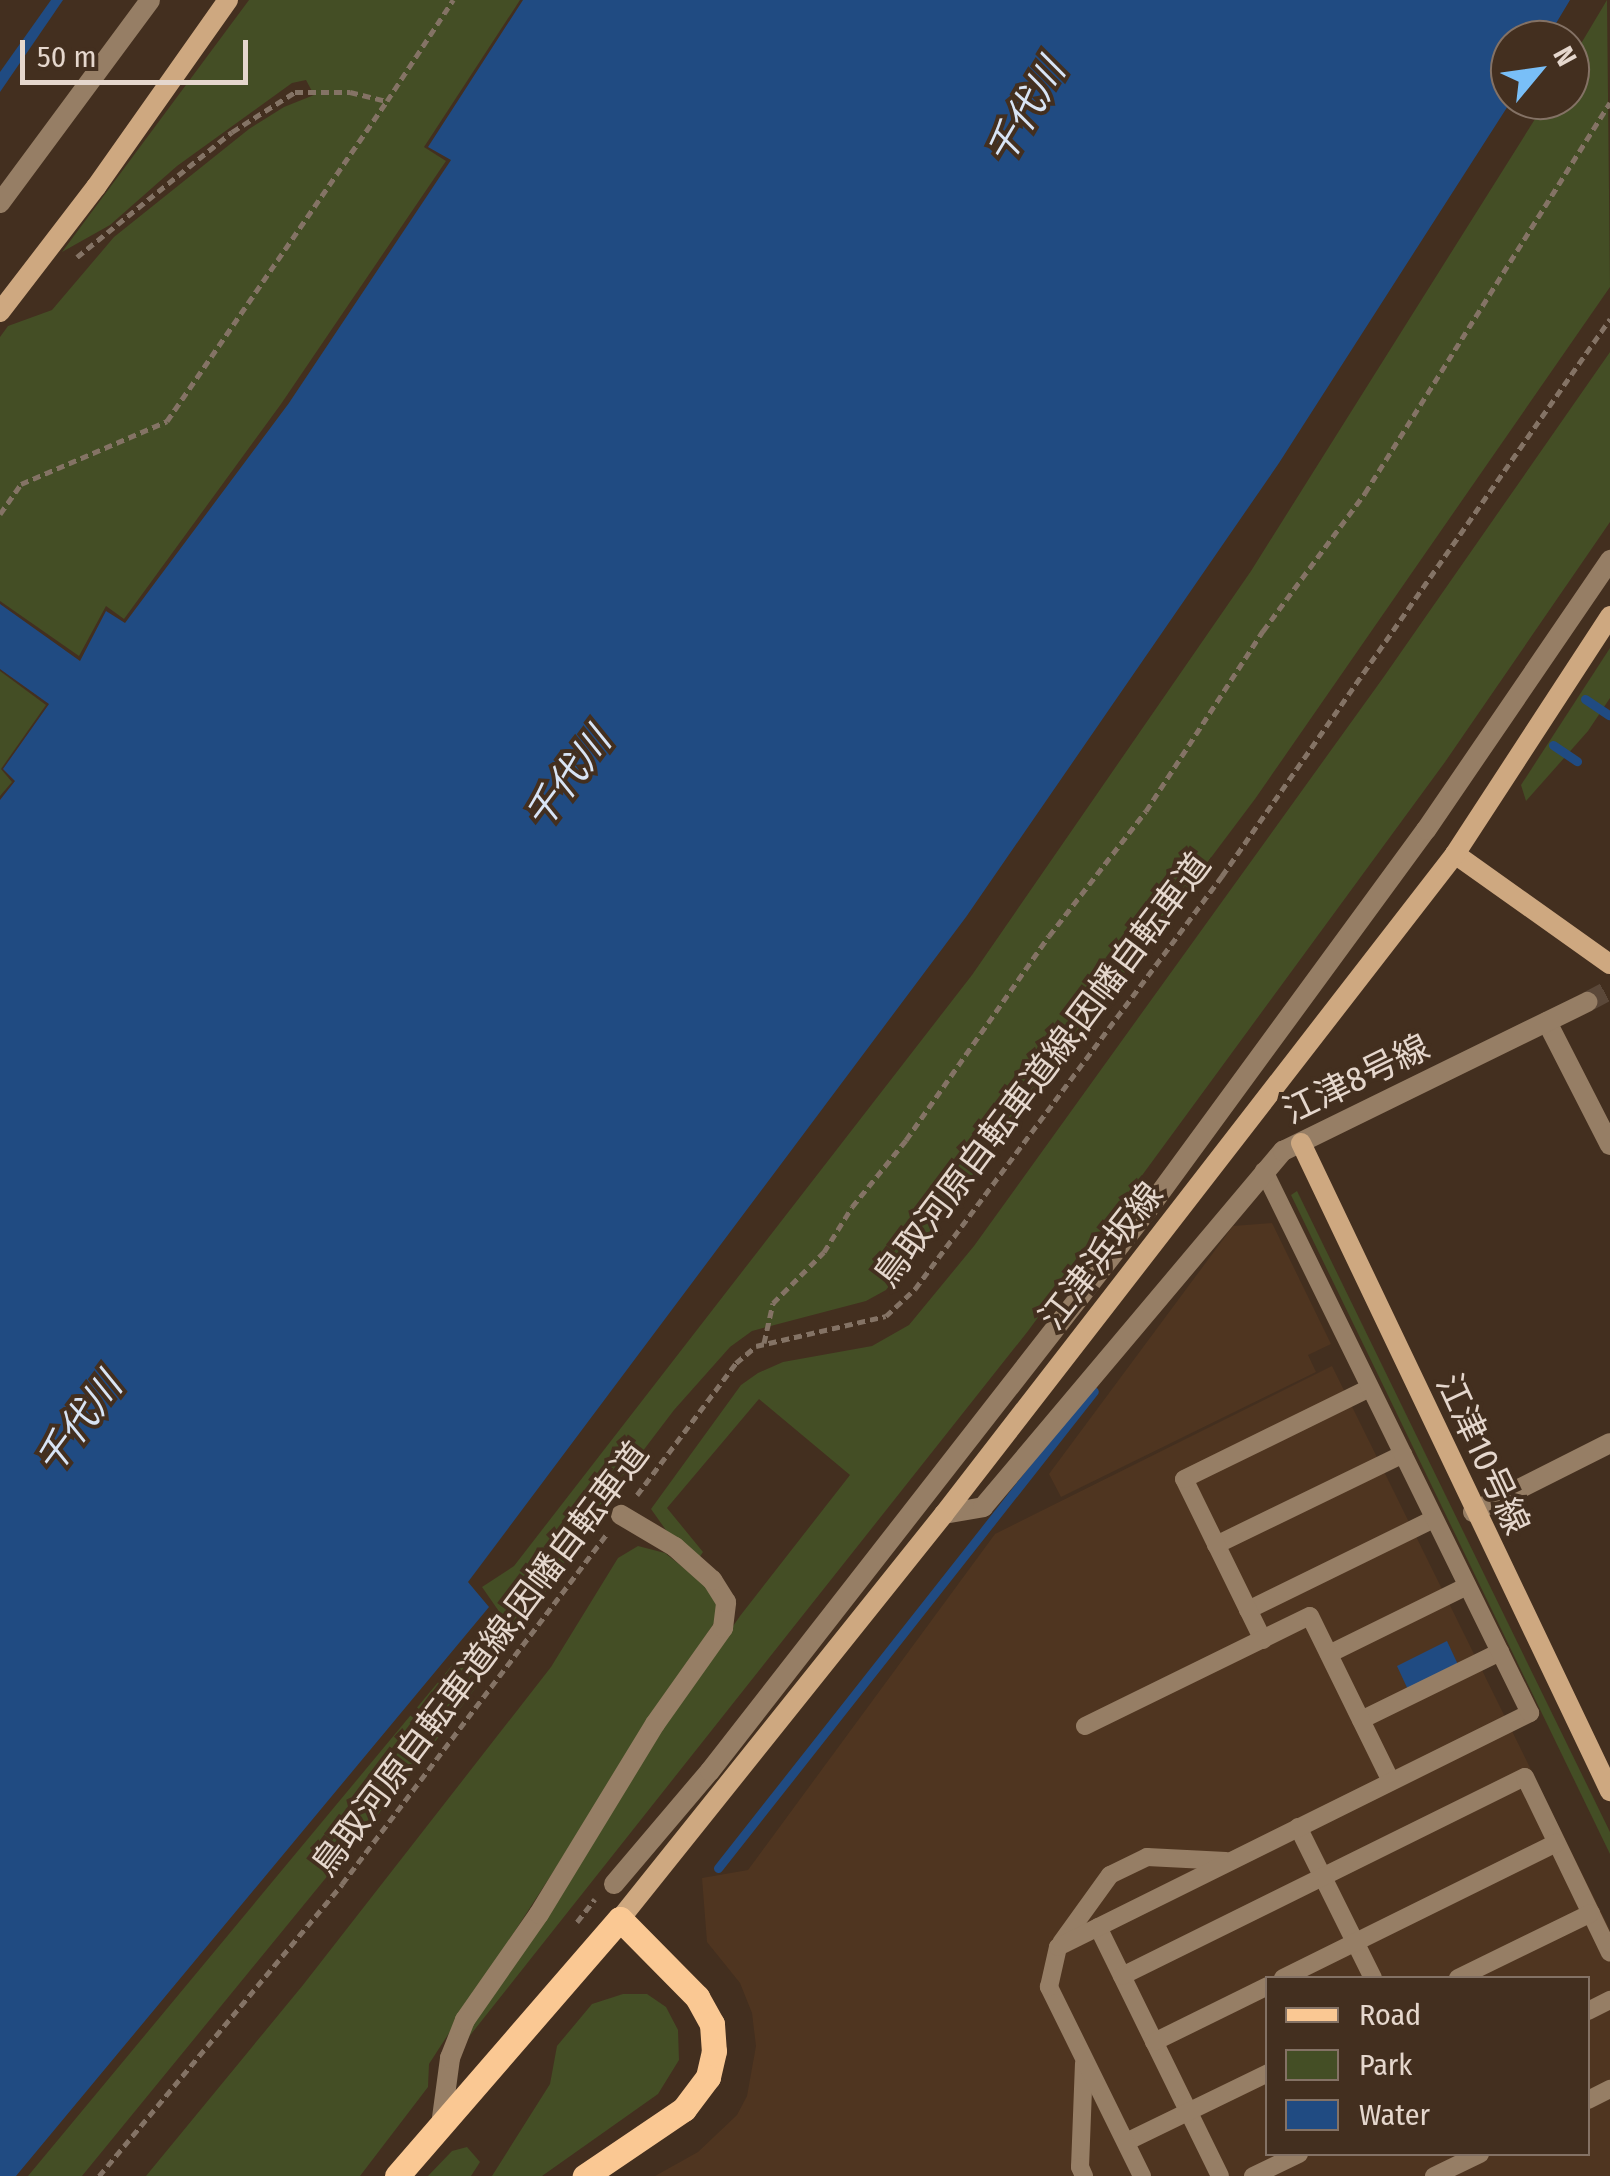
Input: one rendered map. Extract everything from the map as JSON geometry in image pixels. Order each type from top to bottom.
[{"type":"main road","points":[[397,2176],[620,1919],[697,1997],[712,2024],[712,2064],[701,2089],[684,2109],[585,2176]]},
{"type":"street","points":[[0,203],[150,0]]},
{"type":"street","points":[[0,312],[96,187],[228,0]]},
{"type":"street","points":[[614,1884],[710,1772],[1149,1208],[1426,830],[1610,560]]},
{"type":"street","name":"江津浜坂線","points":[[620,1919],[944,1514],[1455,854],[1610,616]]},
{"type":"street","points":[[1455,854],[1610,964]]},
{"type":"street","name":"江津8号線","points":[[944,1514],[983,1507],[1283,1151],[1587,1002]]},
{"type":"street","points":[[1548,1022],[1610,1145]]},
{"type":"street","name":"江津10号線","points":[[1302,1143],[1474,1512],[1610,1791]]},
{"type":"street","points":[[1474,1512],[1610,1444]]},
{"type":"street","points":[[441,2125],[450,2058],[465,2020],[539,1914],[655,1724],[723,1628],[726,1602],[712,1580],[674,1548],[622,1515]]},
{"type":"lane","points":[[1058,1947],[1530,1713],[1264,1171]]},
{"type":"lane","points":[[1262,1640],[1184,1479],[1370,1388]]},
{"type":"lane","points":[[1216,1545],[1403,1454]]},
{"type":"lane","points":[[1248,1610],[1434,1520]]},
{"type":"lane","points":[[1328,1654],[1467,1586]]},
{"type":"lane","points":[[1085,1726],[1310,1616],[1392,1782]]},
{"type":"lane","points":[[1361,1720],[1500,1652]]},
{"type":"lane","points":[[1122,1976],[1524,1777],[1610,1952]]},
{"type":"lane","points":[[1298,1827],[1372,1976]]},
{"type":"lane","points":[[1286,1976],[1556,1843]]},
{"type":"lane","points":[[1142,2176],[1049,1987],[1058,1947],[1110,1875],[1122,1869],[1147,1857],[1230,1861]]},
{"type":"lane","points":[[1462,1976],[1591,1913]]},
{"type":"lane","points":[[1098,1927],[1220,2176]]},
{"type":"lane","points":[[1154,2042],[1265,1987]]},
{"type":"lane","points":[[1084,2058],[1080,2168],[1084,2176]]},
{"type":"lane","points":[[1126,2142],[1265,2074]]},
{"type":"lane","points":[[1253,2176],[1294,2156]]},
{"type":"lane","points":[[1434,2176],[1468,2161]]},
{"type":"path","points":[[0,514],[21,484],[167,421],[453,0]]},
{"type":"path","points":[[64,265],[109,234],[232,132],[295,92],[350,92],[387,101]]},
{"type":"path","points":[[764,1344],[774,1303],[824,1252],[852,1208],[906,1140],[1048,936],[1146,810],[1262,630],[1364,493],[1610,103]]},
{"type":"path","name":"鳥取河原自転車道線;因幡自転車道","points":[[100,2176],[342,1884],[736,1363],[764,1344],[886,1316],[914,1289],[1222,876],[1610,319]]},
{"type":"shaded area","points":[[1272,1223],[1331,1344],[1308,1355],[1316,1372],[1061,1497],[1049,1474],[1233,1226]]},
{"type":"shaded area","points":[[1332,1366],[1610,1930],[1610,2176],[655,2176],[698,2152],[737,2115],[747,2096],[756,2046],[752,2013],[740,1983],[707,1942],[702,1878],[748,1870],[995,1534]]},
{"type":"green space","points":[[249,0],[520,0],[424,147],[446,161],[281,404],[124,619],[106,606],[79,656],[0,601],[0,337],[8,326],[52,310],[114,237],[249,129],[284,107],[314,95],[306,80],[292,83],[177,166],[110,225],[62,252]]},
{"type":"green space","points":[[1607,0],[1610,287],[1255,799],[886,1290],[866,1301],[752,1331],[730,1347],[674,1410],[598,1510],[534,1610],[410,1775],[82,2176],[28,2176],[498,1610],[482,1587],[514,1566],[972,975],[1251,571],[1534,120],[1590,120],[1590,28]]},
{"type":"green space","points":[[1610,352],[1610,522],[1445,762],[1028,1331],[464,2043],[476,2012],[668,1720],[740,1616],[850,1475],[759,1399],[667,1508],[703,1552],[699,1558],[668,1533],[651,1509],[741,1385],[783,1362],[872,1346],[909,1325],[974,1246],[1383,678]]},
{"type":"green space","points":[[1610,648],[1610,698],[1588,731],[1526,801],[1521,785]]},
{"type":"green space","points":[[0,671],[46,705],[1,769],[12,782],[0,796]]},
{"type":"green space","points":[[1297,1191],[1610,1832],[1610,1854],[1291,1195]]},
{"type":"green space","points":[[638,1546],[665,1553],[709,1588],[718,1605],[716,1620],[429,2064],[428,2087],[360,2176],[146,2176],[303,1985],[551,1667],[618,1558]]},
{"type":"green space","points":[[623,1994],[647,1994],[666,2007],[678,2030],[679,2060],[658,2094],[542,2176],[492,2176],[550,2084],[557,2046],[592,2004]]},
{"type":"green space","points":[[467,2147],[480,2162],[471,2176],[428,2176],[452,2151]]},
{"type":"water","points":[[51,0],[63,0],[0,92],[0,72]]},
{"type":"water","name":"千代川","points":[[523,0],[1570,0],[1558,20],[1490,20],[1490,120],[1499,120],[1279,463],[966,917],[468,1582],[489,1607],[16,2176],[0,2176],[0,800],[15,781],[3,769],[49,704],[0,669],[0,604],[80,661],[106,611],[125,623],[289,403],[451,160],[428,147]]},
{"type":"water","points":[[1447,1641],[1460,1669],[1410,1694],[1397,1666]]},
{"type":"waterway","points":[[1585,699],[1609,715]]},
{"type":"waterway","points":[[1553,745],[1577,761]]},
{"type":"waterway","points":[[718,1868],[1094,1391]]},
{"type":"tunnel","points":[[1587,1002],[1610,990]]}]
